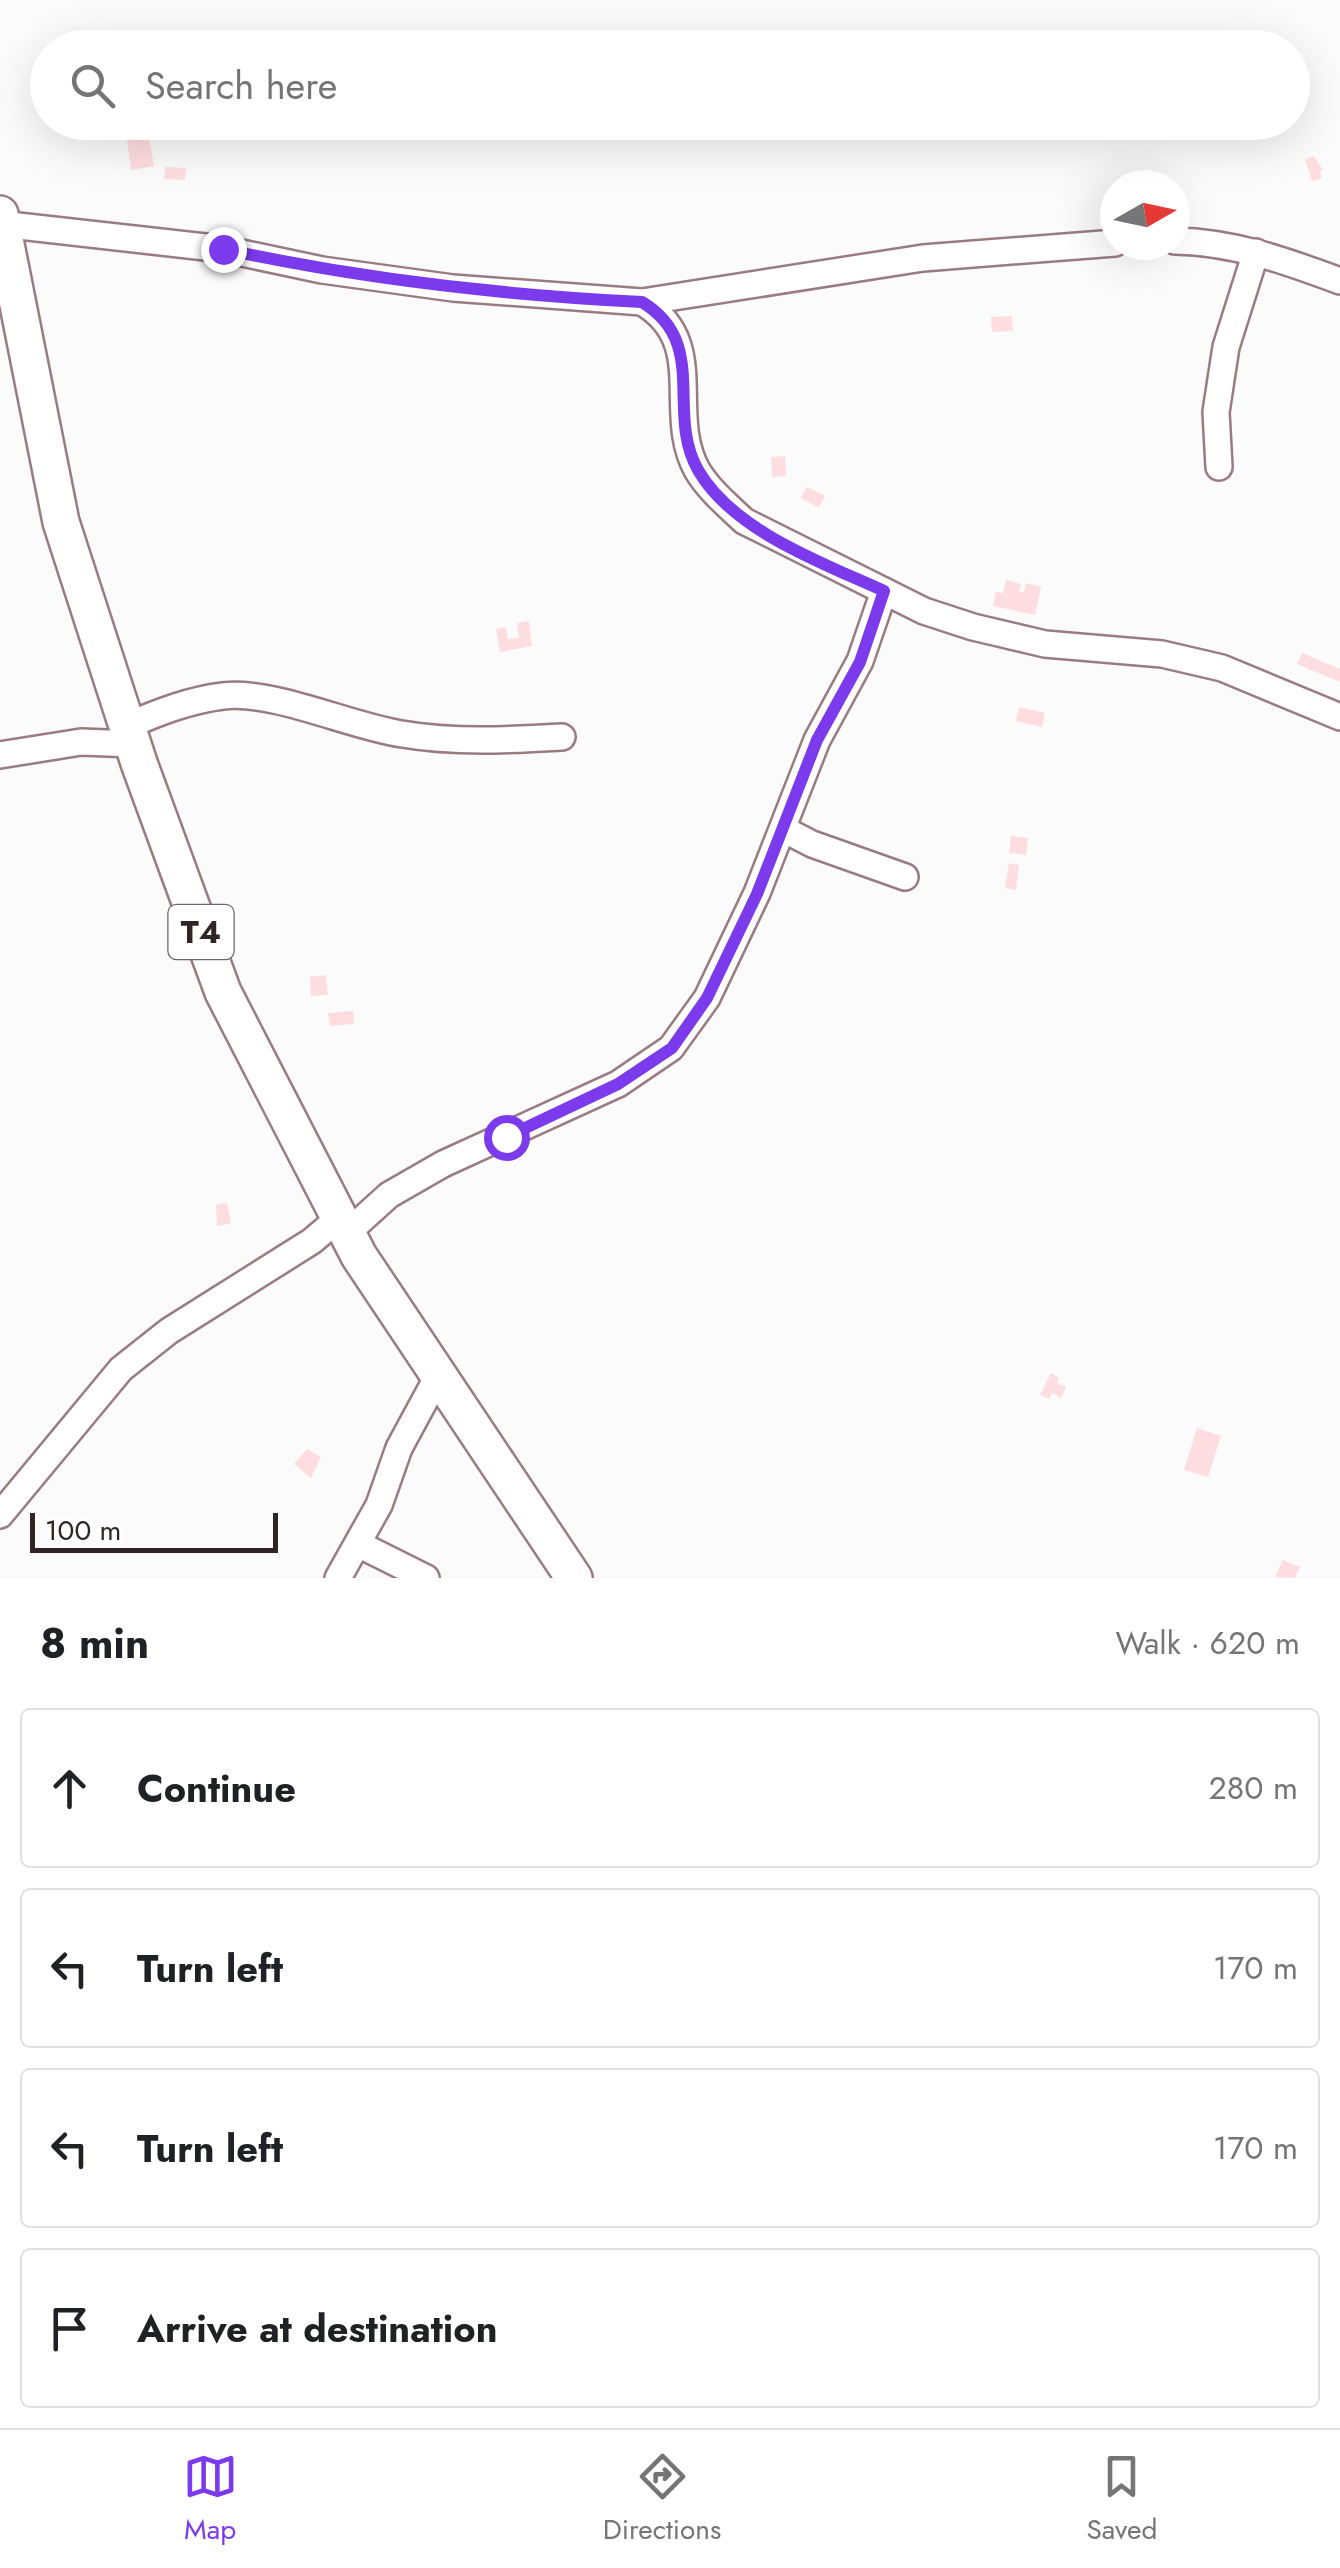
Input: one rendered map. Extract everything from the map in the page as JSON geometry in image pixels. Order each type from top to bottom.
[{"type":"highway","name":"T4","points":[[0,214],[60,522],[222,992],[343,1226],[560,1572]]},
{"type":"street","points":[[1,224],[223,249],[322,270],[453,288],[642,302],[923,258],[1100,244]]},
{"type":"street","points":[[1190,242],[1256,252],[1340,282]]},
{"type":"street","points":[[1220,467],[1216,412],[1226,347],[1256,252]]},
{"type":"street","points":[[642,302],[656,311],[678,342],[684,366],[682,423],[696,468],[744,520],[924,611],[1045,644],[1162,654],[1222,668],[1340,716]]},
{"type":"street","points":[[0,1515],[121,1369],[169,1330],[443,1164],[618,1084],[672,1048],[707,998],[757,894],[817,740],[860,662],[884,591]]},
{"type":"street","points":[[0,755],[131,734],[166,710],[226,696],[280,703],[406,735],[474,739],[562,736]]},
{"type":"street","points":[[783,829],[812,844],[905,877]]},
{"type":"street","points":[[338,1578],[378,1505],[399,1448],[438,1376]]},
{"type":"street","points":[[358,1544],[426,1578]]},
{"type":"building","points":[[127,140],[150,140],[154,166],[131,170]]},
{"type":"building","points":[[1314,156],[1323,170],[1322,178],[1312,181],[1305,159]]},
{"type":"building","points":[[165,167],[186,168],[185,180],[164,179]]},
{"type":"building","points":[[1012,316],[1013,331],[992,332],[991,317]]},
{"type":"building","points":[[785,456],[786,476],[772,477],[771,457]]},
{"type":"building","points":[[807,487],[825,496],[819,508],[801,498]]},
{"type":"building","points":[[1006,580],[1021,584],[1019,591],[1024,593],[1026,583],[1041,587],[1035,615],[993,606],[996,592],[1003,593]]},
{"type":"building","points":[[529,621],[532,646],[500,652],[496,629],[506,627],[508,639],[519,638],[517,623]]},
{"type":"building","points":[[1302,653],[1340,669],[1340,682],[1297,664]]},
{"type":"building","points":[[1019,707],[1045,713],[1042,727],[1016,721]]},
{"type":"building","points":[[1011,836],[1028,838],[1026,855],[1009,853]]},
{"type":"building","points":[[1009,863],[1019,865],[1016,890],[1005,888]]},
{"type":"building","points":[[326,975],[328,995],[311,996],[310,977]]},
{"type":"building","points":[[353,1011],[354,1024],[330,1026],[328,1013]]},
{"type":"building","points":[[227,1203],[231,1223],[217,1226],[216,1205]]},
{"type":"building","points":[[1051,1373],[1059,1378],[1057,1383],[1066,1387],[1061,1398],[1052,1393],[1049,1399],[1040,1395]]},
{"type":"building","points":[[1197,1428],[1221,1436],[1208,1477],[1184,1470]]},
{"type":"building","points":[[307,1449],[321,1457],[311,1478],[294,1464]]},
{"type":"building","points":[[1283,1560],[1300,1567],[1295,1578],[1275,1577]]},
{"type":"route","points":[[223,249],[322,270],[453,288],[642,302],[656,311],[678,342],[684,366],[682,423],[696,468],[720,498],[744,520],[884,591],[860,662],[817,740],[757,894],[707,998],[672,1048],[618,1084],[506,1137]]}]
